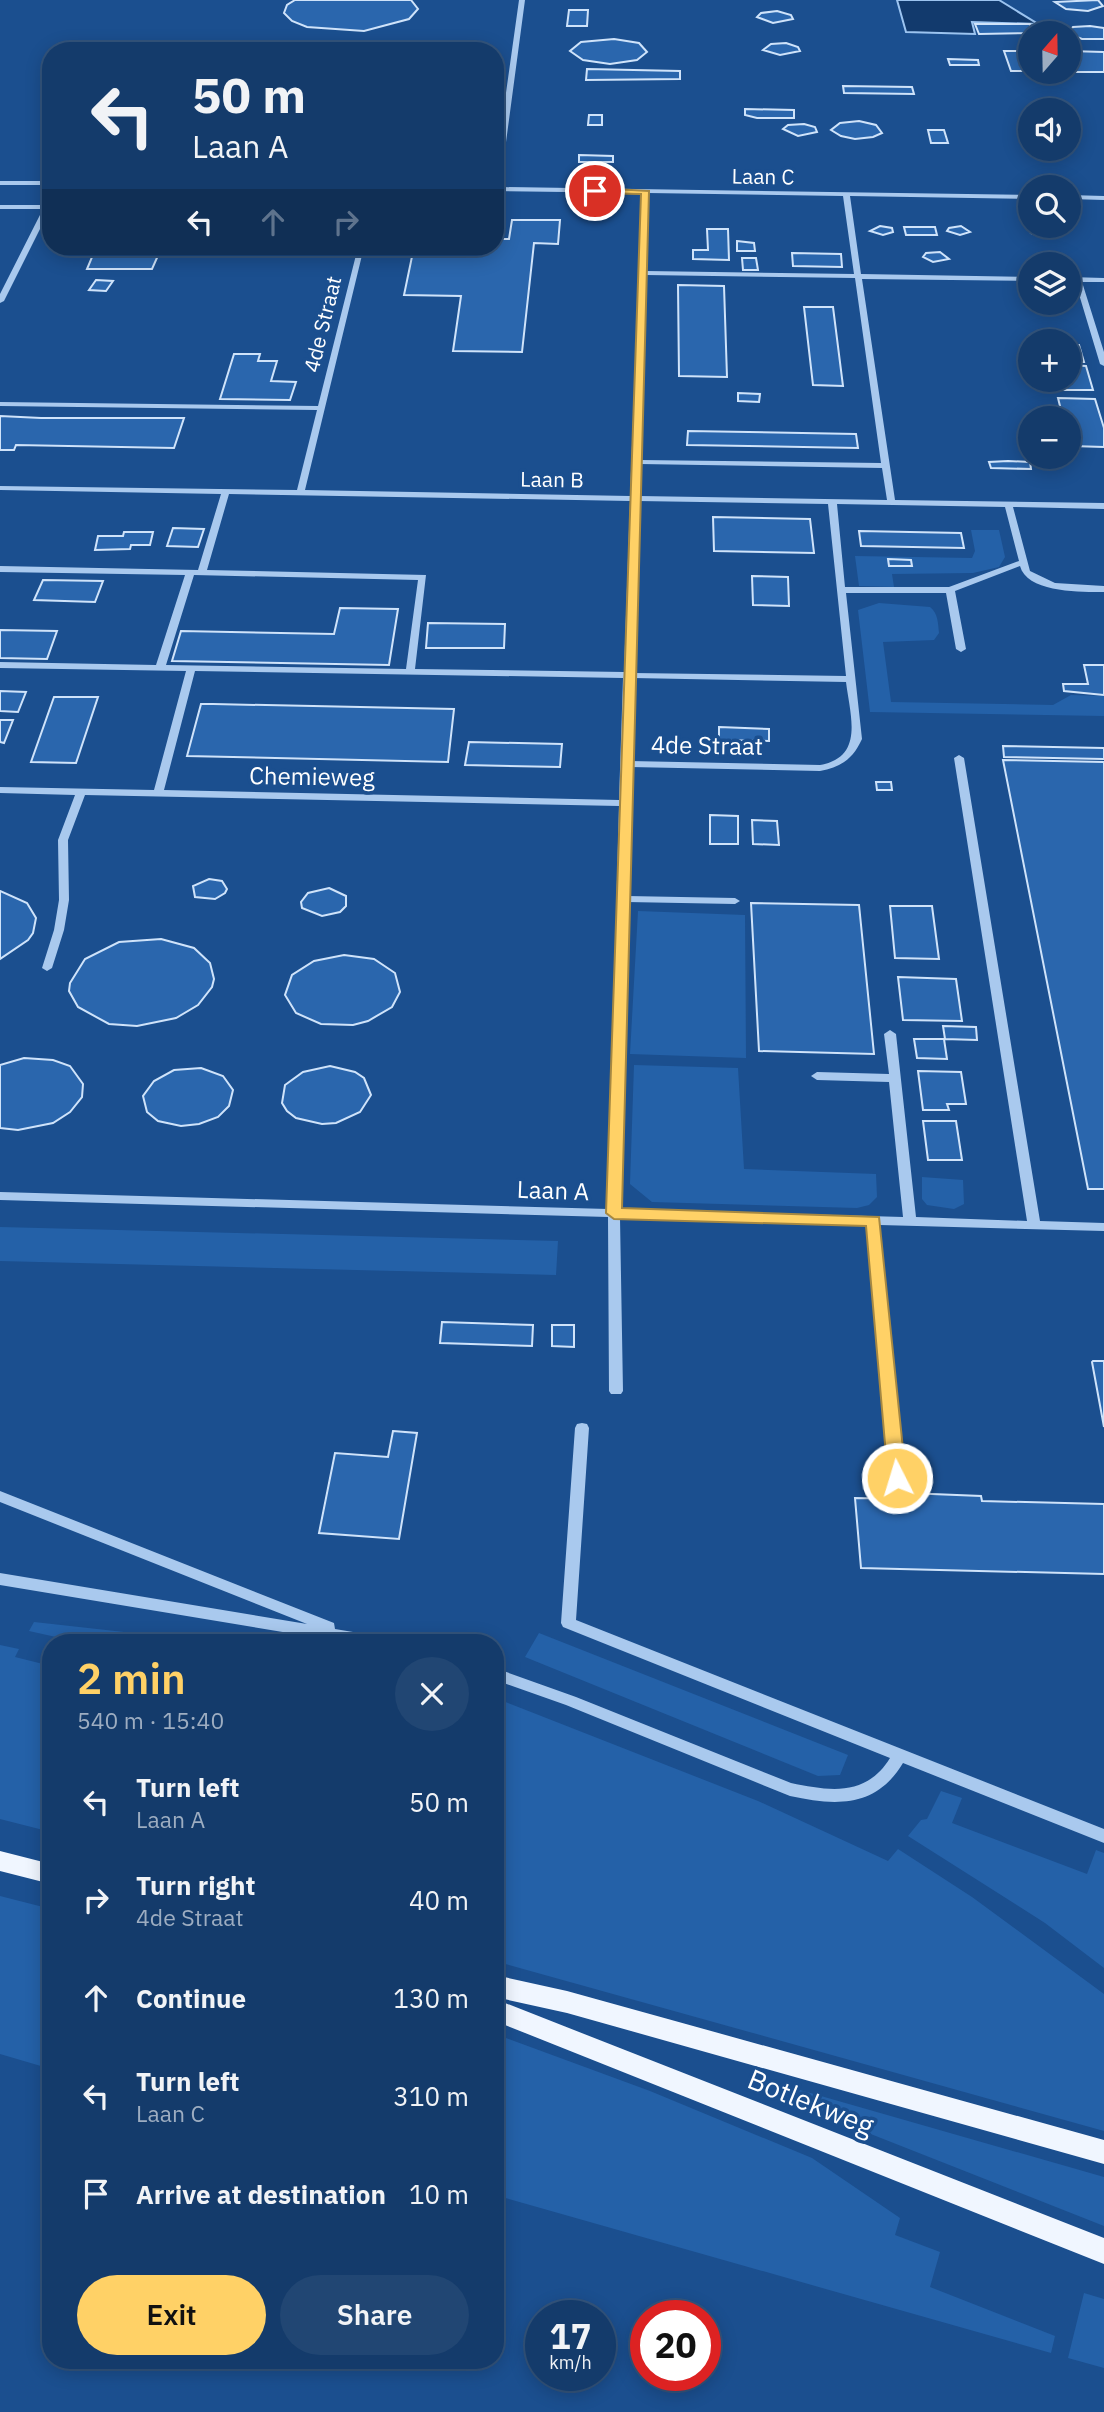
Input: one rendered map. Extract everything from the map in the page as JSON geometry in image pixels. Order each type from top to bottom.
[{"type":"main road","points":[[0,1861],[42,1872]]},
{"type":"main road","name":"Botlekweg","points":[[504,1988],[568,2002],[1104,2152]]},
{"type":"main road","name":"Botlekweg","points":[[504,2014],[1104,2250]]},
{"type":"lane","points":[[504,132],[522,0]]},
{"type":"lane","points":[[0,183],[42,184]]},
{"type":"lane","name":"Laan C","points":[[504,190],[1018,197]]},
{"type":"lane","points":[[625,764],[645,191]]},
{"type":"lane","points":[[846,194],[891,502]]},
{"type":"lane","points":[[1081,197],[1104,198]]},
{"type":"lane","points":[[0,207],[42,204]]},
{"type":"lane","points":[[0,301],[42,217]]},
{"type":"lane","name":"4de Straat","points":[[300,493],[359,256]]},
{"type":"lane","points":[[642,273],[1018,279]]},
{"type":"lane","points":[[1081,279],[1104,280]]},
{"type":"lane","points":[[0,283],[9,283]]},
{"type":"lane","points":[[1081,297],[1104,364]]},
{"type":"lane","points":[[0,404],[321,408]]},
{"type":"lane","points":[[636,462],[886,466]]},
{"type":"lane","name":"Laan B","points":[[0,488],[1104,506]]},
{"type":"lane","points":[[202,573],[226,492]]},
{"type":"lane","name":"4de Straat","points":[[616,1391],[614,1213],[625,764],[820,768],[837,766],[852,751],[857,739],[832,501]]},
{"type":"lane","points":[[1008,504],[1026,572],[1047,584],[1104,589]]},
{"type":"lane","points":[[841,590],[950,590],[1023,562]]},
{"type":"lane","points":[[0,569],[423,577],[411,672]]},
{"type":"lane","points":[[160,668],[190,573]]},
{"type":"lane","points":[[950,590],[961,649]]},
{"type":"lane","points":[[0,665],[850,679]]},
{"type":"lane","points":[[158,793],[191,668]]},
{"type":"lane","points":[[959,758],[1034,1225]]},
{"type":"lane","name":"Chemieweg","points":[[0,790],[624,803]]},
{"type":"lane","points":[[47,968],[64,900],[63,840],[81,792]]},
{"type":"lane","points":[[622,899],[735,901]]},
{"type":"lane","points":[[890,1034],[911,1221]]},
{"type":"lane","points":[[817,1076],[895,1078]]},
{"type":"lane","name":"Laan A","points":[[0,1196],[1104,1227]]},
{"type":"lane","points":[[873,1221],[897,1478]]},
{"type":"lane","points":[[582,1428],[568,1623],[1104,1836]]},
{"type":"lane","points":[[0,1496],[347,1634]]},
{"type":"lane","points":[[0,1579],[340,1634]]},
{"type":"lane","points":[[504,1677],[571,1701],[790,1789],[820,1795],[843,1797],[860,1793],[893,1770],[899,1756]]},
{"type":"shaded area","points":[[897,0],[999,0],[1033,21],[1018,21],[1018,23],[972,22],[975,34],[906,32]]},
{"type":"shaded area","points":[[971,530],[999,530],[1005,557],[999,567],[973,573],[892,574],[894,587],[859,586],[855,556],[972,558],[975,551]]},
{"type":"shaded area","points":[[879,603],[930,607],[936,615],[939,633],[934,640],[883,642],[891,702],[1053,705],[1071,695],[1104,696],[1104,716],[870,712],[858,610]]},
{"type":"shaded area","points":[[638,911],[745,915],[746,1058],[630,1054]]},
{"type":"shaded area","points":[[634,1065],[738,1068],[744,1169],[876,1174],[877,1197],[869,1205],[857,1208],[652,1202],[630,1184]]},
{"type":"shaded area","points":[[922,1177],[963,1180],[964,1204],[954,1209],[927,1205],[922,1199]]},
{"type":"shaded area","points":[[0,1227],[558,1241],[556,1275],[0,1261]]},
{"type":"shaded area","points":[[34,1622],[142,1634],[42,1634],[29,1631]]},
{"type":"shaded area","points":[[539,1633],[848,1755],[840,1775],[818,1776],[525,1657]]},
{"type":"shaded area","points":[[0,1645],[19,1649],[15,1657],[42,1664],[42,1830],[0,1819]]},
{"type":"shaded area","points":[[504,1702],[758,1801],[888,1861],[898,1849],[972,1897],[1104,1994],[1104,2131],[504,1964]]},
{"type":"shaded area","points":[[941,1791],[962,1798],[952,1823],[1087,1874],[1096,1850],[1104,1853],[1104,1968],[1045,1923],[908,1836],[921,1820],[927,1819]]},
{"type":"shaded area","points":[[0,1896],[42,1907],[42,2066],[0,2054]]},
{"type":"shaded area","points":[[504,2037],[650,2091],[812,2158],[900,2218],[895,2235],[940,2252],[930,2287],[1055,2336],[1051,2353],[504,2198]]},
{"type":"shaded area","points":[[793,2088],[1104,2177],[1104,2226],[792,2103],[785,2095]]},
{"type":"shaded area","points":[[1084,2293],[1104,2299],[1104,2368],[1068,2358]]},
{"type":"building","points":[[295,0],[411,0],[418,9],[409,19],[364,31],[307,27],[292,21],[284,13],[287,5]]},
{"type":"building","points":[[1098,0],[1103,6],[1088,11],[1066,9],[1055,2]]},
{"type":"building","points":[[569,10],[588,10],[587,26],[567,26]]},
{"type":"building","points":[[777,11],[791,15],[793,19],[773,23],[757,17],[761,13]]},
{"type":"building","points":[[975,24],[1018,24],[1018,33],[979,34]]},
{"type":"building","points":[[1082,26],[1104,28],[1104,39],[1082,39]]},
{"type":"building","points":[[614,39],[639,43],[647,52],[637,60],[610,64],[583,60],[570,51],[581,42]]},
{"type":"building","points":[[786,43],[798,47],[800,51],[780,55],[763,50],[771,44]]},
{"type":"building","points":[[1004,51],[1018,51],[1018,71],[1011,71]]},
{"type":"building","points":[[1082,51],[1104,52],[1104,72],[1082,72]]},
{"type":"building","points":[[948,59],[978,60],[979,65],[950,65]]},
{"type":"building","points":[[587,69],[680,71],[680,79],[586,80]]},
{"type":"building","points":[[843,86],[912,87],[914,94],[844,93]]},
{"type":"building","points":[[745,109],[794,110],[794,118],[757,118],[745,115]]},
{"type":"building","points":[[589,115],[602,115],[602,125],[588,125]]},
{"type":"building","points":[[859,121],[876,125],[882,133],[855,139],[841,136],[831,130],[840,123]]},
{"type":"building","points":[[804,124],[815,127],[817,132],[798,136],[783,129],[788,125]]},
{"type":"building","points":[[928,130],[944,130],[948,143],[931,143]]},
{"type":"building","points":[[579,155],[613,156],[613,162],[579,162]]},
{"type":"building","points":[[512,220],[560,220],[558,244],[534,243],[522,352],[453,351],[461,296],[404,295],[412,256],[504,256],[504,239],[509,239]]},
{"type":"building","points":[[880,226],[892,228],[893,232],[883,235],[870,231]]},
{"type":"building","points":[[961,226],[970,232],[960,235],[947,231],[949,228]]},
{"type":"building","points":[[904,227],[935,227],[937,235],[906,235]]},
{"type":"building","points":[[707,229],[728,229],[729,260],[693,259],[693,250],[708,250]]},
{"type":"building","points":[[737,241],[754,243],[755,251],[737,251]]},
{"type":"building","points":[[940,252],[949,259],[933,262],[923,257],[926,253]]},
{"type":"building","points":[[792,253],[841,254],[842,267],[793,266]]},
{"type":"building","points":[[92,256],[158,256],[152,269],[87,269]]},
{"type":"building","points":[[742,258],[756,258],[758,270],[743,270]]},
{"type":"building","points":[[96,280],[113,281],[106,291],[89,290]]},
{"type":"building","points":[[678,285],[724,286],[727,377],[679,376]]},
{"type":"building","points":[[804,307],[833,307],[843,386],[813,385]]},
{"type":"building","points":[[234,354],[260,354],[258,361],[277,361],[271,381],[296,382],[290,400],[220,399]]},
{"type":"building","points":[[1081,366],[1086,366],[1093,390],[1081,390]]},
{"type":"building","points":[[738,393],[760,394],[759,402],[738,401]]},
{"type":"building","points":[[1058,398],[1095,399],[1104,428],[1104,447],[1081,446],[1081,406],[1060,406]]},
{"type":"building","points":[[0,416],[184,418],[174,448],[16,445],[14,450],[0,450]]},
{"type":"building","points":[[688,431],[856,434],[858,448],[687,445]]},
{"type":"building","points":[[1018,461],[1018,469],[991,468],[989,462]]},
{"type":"building","points":[[713,517],[810,519],[814,553],[714,551]]},
{"type":"building","points":[[173,528],[204,529],[198,547],[167,546]]},
{"type":"building","points":[[859,531],[961,533],[964,548],[861,546]]},
{"type":"building","points":[[124,532],[153,532],[150,545],[131,545],[130,549],[95,550],[98,536],[123,536]]},
{"type":"building","points":[[888,559],[911,560],[912,566],[889,566]]},
{"type":"building","points":[[752,576],[788,577],[789,606],[753,605]]},
{"type":"building","points":[[43,580],[103,581],[95,602],[34,600]]},
{"type":"building","points":[[340,608],[398,609],[389,665],[172,661],[181,631],[334,634]]},
{"type":"building","points":[[428,623],[505,624],[504,648],[426,648]]},
{"type":"building","points":[[0,630],[57,631],[47,659],[0,658]]},
{"type":"building","points":[[1084,665],[1104,665],[1104,695],[1064,691],[1063,684],[1088,684]]},
{"type":"building","points":[[0,691],[26,692],[18,712],[0,711]]},
{"type":"building","points":[[54,697],[98,697],[76,763],[31,762]]},
{"type":"building","points":[[201,704],[454,709],[448,762],[187,756]]},
{"type":"building","points":[[0,720],[13,720],[4,743],[0,742]]},
{"type":"building","points":[[719,727],[769,729],[769,741],[719,740]]},
{"type":"building","points":[[469,742],[562,744],[560,767],[465,765]]},
{"type":"building","points":[[1003,746],[1104,748],[1104,759],[1004,757]]},
{"type":"building","points":[[1003,760],[1104,762],[1104,1189],[1088,1189]]},
{"type":"building","points":[[876,782],[891,782],[892,790],[877,790]]},
{"type":"building","points":[[710,815],[738,816],[738,844],[710,844]]},
{"type":"building","points":[[752,820],[777,821],[779,845],[753,844]]},
{"type":"building","points":[[209,879],[222,881],[227,889],[225,893],[215,899],[195,897],[193,886]]},
{"type":"building","points":[[329,888],[346,896],[346,906],[340,912],[322,916],[302,908],[301,902],[308,893]]},
{"type":"building","points":[[0,891],[27,903],[36,918],[33,933],[28,940],[0,959]]},
{"type":"building","points":[[751,903],[859,905],[874,1054],[759,1051]]},
{"type":"building","points":[[890,906],[932,906],[939,959],[895,958]]},
{"type":"building","points":[[161,939],[194,948],[210,963],[214,979],[212,987],[198,1005],[176,1018],[137,1026],[109,1024],[78,1007],[69,991],[70,983],[85,959],[119,942]]},
{"type":"building","points":[[344,955],[374,959],[395,973],[400,992],[392,1007],[368,1021],[353,1025],[321,1024],[296,1013],[285,995],[292,975],[314,961]]},
{"type":"building","points":[[898,977],[956,979],[962,1021],[903,1020]]},
{"type":"building","points":[[943,1026],[976,1027],[977,1040],[945,1039]]},
{"type":"building","points":[[914,1039],[944,1039],[947,1059],[917,1058]]},
{"type":"building","points":[[24,1058],[53,1060],[70,1066],[83,1084],[82,1097],[70,1112],[53,1123],[18,1130],[0,1128],[0,1065]]},
{"type":"building","points":[[330,1066],[355,1072],[364,1078],[371,1095],[360,1112],[336,1123],[322,1124],[296,1118],[287,1111],[282,1103],[285,1085],[303,1072]]},
{"type":"building","points":[[201,1068],[223,1076],[233,1090],[229,1106],[218,1117],[199,1124],[181,1126],[158,1121],[147,1112],[143,1096],[154,1081],[174,1070]]},
{"type":"building","points":[[918,1071],[961,1072],[966,1104],[947,1104],[949,1110],[923,1110]]},
{"type":"building","points":[[923,1121],[956,1121],[962,1160],[928,1160]]},
{"type":"building","points":[[442,1322],[533,1325],[532,1346],[440,1343]]},
{"type":"building","points":[[552,1325],[574,1325],[574,1347],[552,1346]]},
{"type":"building","points":[[1104,1361],[1104,1427],[1092,1362]]},
{"type":"building","points":[[393,1431],[417,1433],[399,1539],[319,1533],[335,1453],[388,1457]]},
{"type":"building","points":[[907,1493],[981,1496],[982,1501],[1104,1504],[1104,1574],[861,1568],[855,1498],[908,1499]]},
{"type":"route","points":[[595,191],[645,191],[624,803],[614,1213],[873,1221],[897,1478]]}]
